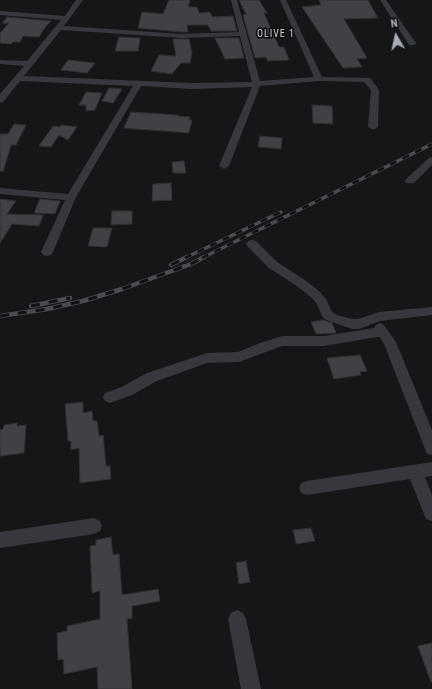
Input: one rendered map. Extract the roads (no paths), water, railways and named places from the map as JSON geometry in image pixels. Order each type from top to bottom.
[{"type":"street","points":[[0,100],[80,0]]},
{"type":"street","points":[[224,166],[257,84],[234,0]]},
{"type":"street","points":[[283,0],[318,79]]},
{"type":"street","points":[[383,0],[412,43]]},
{"type":"street","points":[[2,15],[67,18]]},
{"type":"street","points":[[59,28],[182,36],[243,34]]},
{"type":"street","points":[[0,62],[29,64]]},
{"type":"street","points":[[18,78],[192,86],[257,84],[318,79],[367,80],[375,90],[373,128]]},
{"type":"street","points":[[47,252],[71,198],[138,84]]},
{"type":"street","points":[[410,181],[432,160]]},
{"type":"street","points":[[0,190],[71,198]]},
{"type":"street","points":[[252,244],[273,265],[316,295],[322,302],[327,315],[337,320],[352,324],[369,321],[379,317],[432,311]]},
{"type":"street","points":[[369,321],[381,329],[390,342],[432,449]]},
{"type":"street","points":[[110,398],[127,391],[152,377],[207,358],[239,357],[265,346],[282,341],[324,341],[377,332],[385,334]]},
{"type":"street","points":[[307,488],[415,472],[432,468]]},
{"type":"street","points":[[415,472],[432,514]]},
{"type":"street","points":[[0,540],[94,526]]},
{"type":"street","points":[[237,619],[251,689]]},
{"type":"railway","points":[[204,257],[432,144]]},
{"type":"railway","points":[[185,258],[281,212]]},
{"type":"railway","points":[[0,316],[47,309],[83,301],[122,289],[191,264],[204,257]]},
{"type":"railway","points":[[171,265],[185,258]]},
{"type":"railway","points":[[31,306],[70,298]]},
{"type":"district","name":"OLIVE 1","points":[[276,34]]}]
